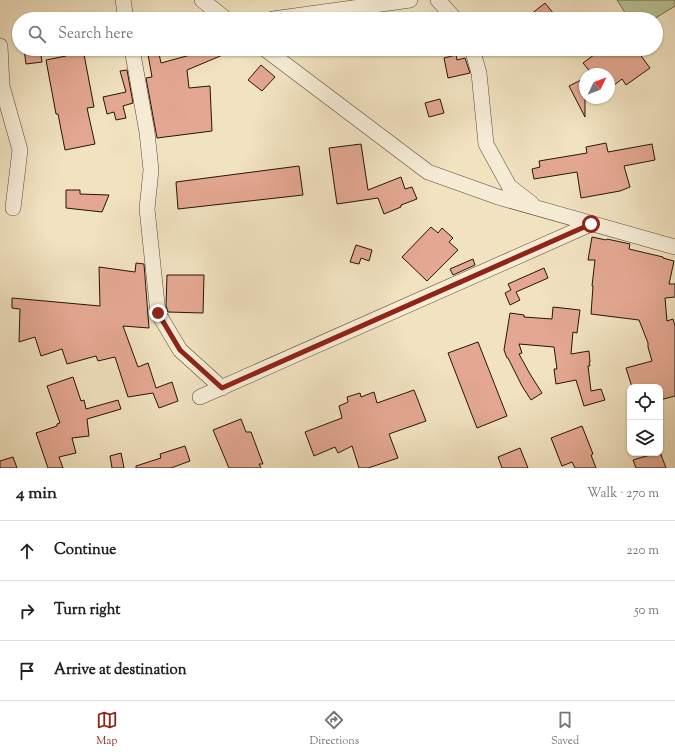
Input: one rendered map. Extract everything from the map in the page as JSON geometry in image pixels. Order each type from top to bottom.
[{"type":"street","points":[[123,0],[125,12]]},
{"type":"street","points":[[202,0],[217,12]]},
{"type":"street","points":[[323,12],[410,0]]},
{"type":"street","points":[[438,0],[449,12]]},
{"type":"street","points":[[0,46],[2,86],[20,150],[13,208]]},
{"type":"street","points":[[133,56],[147,132],[151,170],[147,209],[158,313],[180,350],[222,388]]},
{"type":"street","points":[[274,56],[428,172],[498,197],[675,247]]},
{"type":"street","points":[[474,56],[479,73],[486,144],[509,186],[538,208]]},
{"type":"street","points":[[200,397],[591,224]]},
{"type":"green space","points":[[617,0],[675,0],[675,6],[663,13],[663,12],[625,12]]},
{"type":"building","points":[[545,3],[552,12],[534,12]]},
{"type":"building","points":[[25,56],[41,56],[42,62],[26,64]]},
{"type":"building","points":[[66,56],[84,56],[94,107],[87,108],[95,144],[65,150],[58,114],[56,114],[46,60]]},
{"type":"building","points":[[148,56],[160,56],[161,63],[186,56],[220,56],[187,70],[189,88],[210,86],[212,131],[157,138],[146,78],[152,77]]},
{"type":"building","points":[[456,56],[457,60],[465,58],[470,73],[448,78],[444,58]]},
{"type":"building","points":[[592,56],[641,56],[650,68],[626,85],[622,79],[615,84],[615,68],[587,68],[583,63]]},
{"type":"building","points":[[261,65],[275,77],[262,91],[248,80]]},
{"type":"building","points":[[127,70],[133,103],[123,106],[126,118],[116,120],[114,112],[107,114],[103,97],[126,92],[120,71]]},
{"type":"building","points":[[579,81],[579,104],[585,104],[585,117],[569,86]]},
{"type":"building","points":[[440,99],[444,113],[429,117],[425,103]]},
{"type":"building","points":[[606,143],[608,152],[652,144],[655,160],[624,166],[630,187],[620,191],[581,198],[577,172],[534,179],[532,169],[540,167],[539,161],[587,153],[586,147]]},
{"type":"building","points":[[361,144],[368,190],[401,177],[405,189],[412,187],[417,199],[384,214],[378,198],[337,204],[329,148]]},
{"type":"building","points":[[299,166],[303,195],[178,209],[176,182]]},
{"type":"building","points":[[66,190],[80,190],[80,194],[109,195],[102,212],[66,208]]},
{"type":"building","points":[[431,227],[438,233],[442,228],[453,238],[449,242],[458,250],[427,281],[402,257]]},
{"type":"building","points":[[592,237],[630,244],[629,249],[674,261],[669,284],[675,284],[675,297],[665,298],[667,321],[673,319],[675,326],[675,396],[663,399],[663,384],[631,384],[626,368],[652,361],[648,343],[639,320],[591,314],[595,260],[588,260]]},
{"type":"building","points":[[356,245],[372,250],[369,261],[361,258],[359,264],[350,262]]},
{"type":"building","points":[[473,259],[475,265],[453,275],[450,269]]},
{"type":"building","points":[[136,263],[144,264],[149,328],[123,326],[138,367],[148,363],[156,388],[172,382],[178,401],[159,408],[153,393],[128,397],[115,357],[98,361],[96,356],[67,364],[62,349],[41,356],[35,337],[19,342],[20,309],[12,308],[12,298],[100,306],[99,267],[135,272]]},
{"type":"building","points":[[544,268],[548,278],[516,292],[520,300],[510,305],[505,293],[511,290],[508,284]]},
{"type":"building","points":[[167,275],[204,275],[203,313],[168,312],[166,306]]},
{"type":"building","points":[[553,307],[580,310],[577,333],[573,332],[571,354],[589,351],[590,366],[588,366],[591,391],[601,389],[605,400],[584,406],[576,380],[556,384],[554,369],[557,369],[554,347],[519,344],[522,353],[519,354],[542,393],[531,400],[522,386],[504,350],[510,313],[524,315],[524,317],[552,319]]},
{"type":"building","points":[[478,342],[507,416],[477,428],[448,353]]},
{"type":"building","points":[[73,377],[81,401],[84,400],[86,409],[118,400],[121,409],[87,419],[89,436],[72,438],[76,453],[59,457],[63,468],[48,468],[36,433],[57,426],[57,424],[60,423],[47,386]]},
{"type":"building","points":[[414,390],[426,421],[389,434],[398,458],[368,468],[359,468],[352,446],[338,453],[335,447],[314,456],[305,432],[342,418],[339,406],[348,402],[347,397],[360,393],[361,397],[374,392],[377,403]]},
{"type":"building","points":[[241,419],[246,432],[251,432],[263,464],[259,464],[261,468],[229,468],[213,430]]},
{"type":"building","points":[[582,426],[593,454],[591,455],[596,468],[575,468],[572,462],[562,466],[551,438]]},
{"type":"building","points":[[185,446],[190,461],[171,468],[136,468],[136,466],[161,458],[160,454]]},
{"type":"building","points":[[520,448],[528,468],[502,468],[498,457]]},
{"type":"building","points":[[121,453],[124,468],[112,468],[110,456]]},
{"type":"building","points":[[646,456],[662,456],[666,468],[636,468],[633,460]]},
{"type":"building","points":[[13,457],[17,468],[0,468],[0,461]]},
{"type":"route","points":[[158,313],[180,350],[222,388],[591,224]]}]
